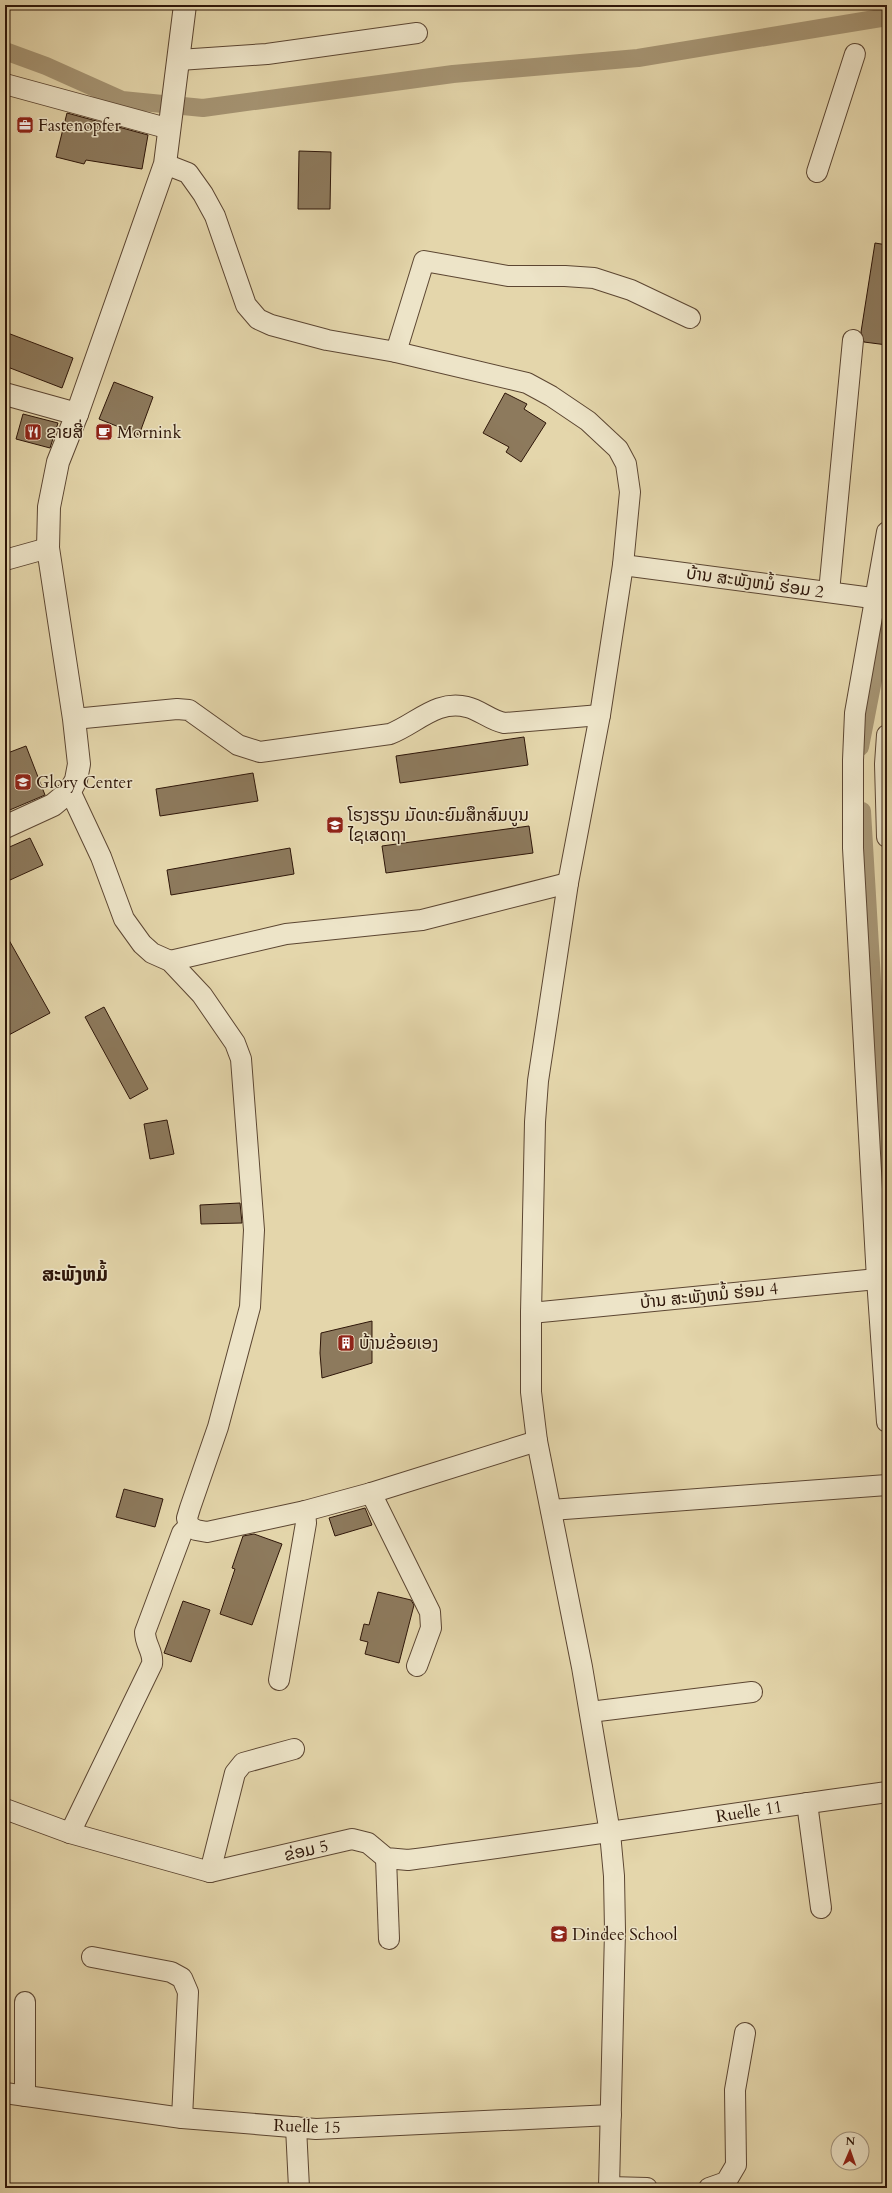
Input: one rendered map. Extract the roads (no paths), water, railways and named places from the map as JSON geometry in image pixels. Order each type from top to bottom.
[{"type":"street","points":[[5,827],[53,805],[70,791],[76,780],[79,764],[74,719],[48,548],[49,507],[52,484],[58,462],[77,414],[165,164],[171,126],[185,5]]},
{"type":"street","points":[[179,60],[267,54],[417,33]]},
{"type":"street","points":[[817,172],[856,54]]},
{"type":"street","points":[[5,84],[171,126]]},
{"type":"street","points":[[165,164],[188,173],[203,194],[215,216],[246,304],[258,319],[271,326],[327,340],[396,352],[527,383],[576,412],[607,437],[618,449],[626,464],[630,492],[623,565],[600,714],[568,883],[537,1095],[531,1313],[531,1392],[537,1441],[590,1712],[610,1833],[614,1876],[615,1931],[612,2114],[609,2188],[647,2188]]},
{"type":"street","points":[[396,352],[424,262],[508,276],[565,276],[594,278],[631,290],[690,318]]},
{"type":"street","points":[[829,592],[853,340]]},
{"type":"street","points":[[5,394],[77,414]]},
{"type":"street","points":[[887,532],[882,599],[855,713],[853,767],[853,848],[882,1279],[887,1422]]},
{"type":"street","points":[[5,560],[48,548]]},
{"type":"street","name":"ບ້ານ ສະພັງຫມໍ້ ຮ່ອມ 2","points":[[623,565],[882,599]]},
{"type":"street","points":[[74,719],[177,709],[190,710],[238,745],[260,752],[390,734],[403,729],[439,706],[455,704],[469,707],[494,720],[504,723],[600,714]]},
{"type":"street","points":[[887,735],[885,764],[887,837]]},
{"type":"street","points":[[70,791],[101,857],[124,919],[142,944],[152,953],[170,961],[202,995],[235,1043],[241,1060],[254,1230],[250,1308],[218,1427],[187,1518],[189,1526],[196,1530],[207,1532],[305,1511],[371,1493],[537,1441]]},
{"type":"street","points":[[170,961],[286,934],[422,920],[568,883]]},
{"type":"street","name":"ບ້ານ ສະພັງຫມໍ້ ຮ່ອມ 4","points":[[531,1313],[882,1279]]},
{"type":"street","points":[[551,1510],[887,1485]]},
{"type":"street","points":[[371,1493],[430,1612],[431,1628],[418,1666]]},
{"type":"street","points":[[279,1680],[306,1522],[305,1511]]},
{"type":"street","points":[[70,1833],[152,1664],[152,1652],[147,1646],[145,1632],[182,1533],[189,1526]]},
{"type":"street","points":[[590,1712],[752,1692]]},
{"type":"street","points":[[210,1872],[235,1772],[243,1763],[294,1749]]},
{"type":"street","name":"Ruelle 11","points":[[610,1833],[887,1792]]},
{"type":"street","points":[[807,1803],[821,1908]]},
{"type":"street","name":"ຂ່ອມ 5","points":[[5,1809],[70,1833],[210,1872],[352,1839],[368,1842],[386,1858]]},
{"type":"street","points":[[389,1939],[386,1858],[408,1860],[610,1833]]},
{"type":"street","points":[[92,1957],[171,1972],[182,1978],[188,1992],[182,2118]]},
{"type":"street","points":[[25,2002],[25,2096]]},
{"type":"street","points":[[709,2188],[726,2182],[736,2165],[734,2090],[745,2033]]},
{"type":"street","name":"Ruelle 15","points":[[5,2093],[182,2118],[316,2129],[612,2114]]},
{"type":"street","points":[[296,2127],[299,2188]]},
{"type":"waterway","points":[[5,51],[46,66],[122,100],[203,108],[453,74],[638,58],[887,17]]},
{"type":"waterway","points":[[860,747],[886,613]]},
{"type":"waterway","points":[[862,811],[879,1098],[884,1225]]},
{"type":"place","name":"Fastenopfer","points":[[25,125]]},
{"type":"place","name":"ຂາຍສີ່","points":[[33,432]]},
{"type":"place","name":"Mornink","points":[[104,432]]},
{"type":"place","name":"Glory Center","points":[[23,782]]},
{"type":"place","name":"ໂຮງຮຽນ ມັດທະຍົມສຶກສົມບູນ ໄຊເສດຖາ","points":[[335,825]]},
{"type":"place","name":"ບ້ານຂ້ອຍເອງ","points":[[346,1343]]},
{"type":"place","name":"Dindee School","points":[[559,1934]]},
{"type":"district","name":"ສະພັງຫມໍ້","points":[[75,1274]]}]
